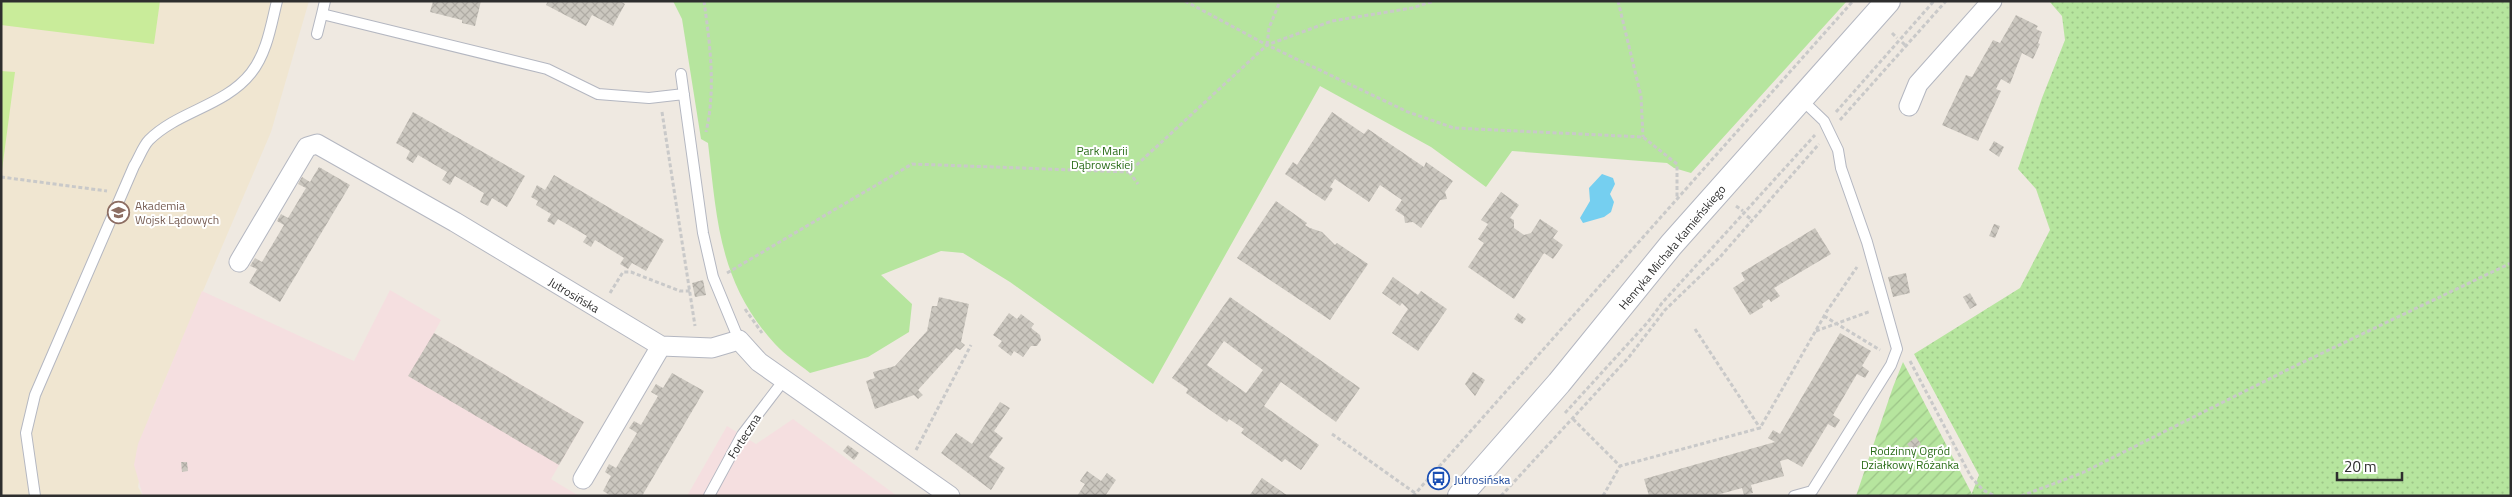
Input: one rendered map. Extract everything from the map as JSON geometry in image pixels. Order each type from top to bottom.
[{"type":"street","name":"Henryka Michała Kamieńskiego","points":[[1460,496],[1559,383],[1671,245],[1888,1]]},
{"type":"street","points":[[1909,106],[1918,84],[1992,1]]},
{"type":"street","name":"Jutrosińska","points":[[238,262],[307,147],[318,144],[455,222],[661,346],[712,348],[739,340]]},
{"type":"street","points":[[739,340],[759,362],[950,496]]},
{"type":"street","points":[[583,479],[661,346]]},
{"type":"lane","points":[[34,496],[26,432],[35,395],[121,196],[148,140],[168,125],[227,93],[251,74],[264,52],[277,1]]},
{"type":"lane","points":[[317,34],[325,1]]},
{"type":"lane","points":[[322,14],[547,69],[598,94],[660,97],[684,94]]},
{"type":"lane","points":[[682,74],[703,233],[713,277],[739,340]]},
{"type":"lane","points":[[1794,496],[1812,491],[1891,366],[1897,349],[1867,242],[1841,168],[1838,150],[1824,120],[1800,99]]},
{"type":"lane","name":"Forteczna","points":[[708,496],[742,435],[784,380]]},
{"type":"path","points":[[704,1],[712,55],[711,113],[705,137]]},
{"type":"path","points":[[1185,1],[1268,45],[1408,112],[1454,128],[1643,137],[1677,164],[1677,200]]},
{"type":"path","points":[[1268,45],[1269,28],[1280,1]]},
{"type":"path","points":[[726,273],[912,164],[1129,172],[1268,45],[1332,21],[1412,8],[1434,1]]},
{"type":"path","points":[[1618,1],[1641,96],[1643,137]]},
{"type":"path","points":[[1332,434],[1414,494],[1853,1]]},
{"type":"path","points":[[1832,116],[1934,1]]},
{"type":"path","points":[[1836,125],[1946,1]]},
{"type":"path","points":[[1892,33],[1897,38]]},
{"type":"path","points":[[1902,42],[1907,47]]},
{"type":"path","points":[[660,97],[695,326]]},
{"type":"path","points":[[1564,415],[1648,322],[1662,303],[1820,129]]},
{"type":"path","points":[[1501,496],[1629,357],[1665,310],[1685,289],[1701,277],[1825,137]]},
{"type":"path","points":[[1129,172],[1138,184]]},
{"type":"path","points":[[1,178],[107,190],[121,196]]},
{"type":"path","points":[[1736,206],[1742,212]]},
{"type":"path","points":[[1747,216],[1752,220]]},
{"type":"path","points":[[1603,496],[1620,466],[1760,428],[1824,316],[1861,262]]},
{"type":"path","points":[[2021,496],[2082,472],[2293,367],[2511,263]]},
{"type":"path","points":[[724,265],[729,280]]},
{"type":"path","points":[[600,310],[623,272],[631,272],[680,291],[690,291]]},
{"type":"path","points":[[742,304],[768,341]]},
{"type":"path","points":[[1816,331],[1876,309]]},
{"type":"path","points":[[1824,316],[1885,353]]},
{"type":"path","points":[[1695,329],[1760,428]]},
{"type":"path","points":[[913,455],[971,345]]},
{"type":"path","points":[[1897,349],[1908,358],[1971,476],[1984,490],[1995,496]]},
{"type":"path","points":[[1573,419],[1620,466]]},
{"type":"shaded area","name":"Akademia Wojsk Lądowych","points":[[1,1],[309,1],[271,132],[150,415],[138,487],[143,496],[1,496]]},
{"type":"shaded area","points":[[390,290],[441,320],[434,333],[584,422],[551,479],[579,496],[143,496],[134,465],[138,444],[202,291],[354,361]]},
{"type":"shaded area","points":[[793,419],[897,496],[687,496],[727,426],[756,444]]},
{"type":"green space","points":[[1,1],[160,1],[154,44],[1,25]]},
{"type":"green space","name":"Park Marii Dąbrowskiej","points":[[673,1],[1847,1],[1691,173],[1674,168],[1667,163],[1512,151],[1486,187],[1431,147],[1320,86],[1153,384],[1010,282],[963,253],[941,251],[881,275],[912,304],[909,332],[868,357],[810,373],[788,356],[756,321],[742,298],[724,250],[714,198],[708,143],[701,139],[682,19]]},
{"type":"green space","points":[[2049,1],[2511,1],[2511,496],[1973,496],[1972,493],[1979,475],[1914,354],[2020,288],[2050,230],[2036,189],[2018,169],[2042,98],[2065,40],[2062,16]]},
{"type":"green space","points":[[1,71],[15,72],[2,170],[1,170]]},
{"type":"green space","name":"Rodzinny Ogród Działkowy Różanka","points":[[1903,362],[1973,496],[1856,496]]},
{"type":"water","points":[[1602,174],[1613,178],[1615,184],[1610,194],[1614,202],[1611,212],[1604,217],[1583,223],[1580,218],[1590,201],[1589,188]]},
{"type":"building","points":[[433,1],[481,1],[475,26],[462,23],[462,20],[430,12]]},
{"type":"building","points":[[548,1],[620,1],[625,4],[613,26],[592,15],[586,26],[546,5]]},
{"type":"building","points":[[2016,15],[2038,26],[2036,29],[2042,32],[2038,43],[2040,44],[2033,59],[2022,53],[2010,84],[2001,79],[1996,89],[2001,91],[1978,141],[1942,125],[1966,75],[1972,77],[1993,40],[2000,43]]},
{"type":"building","points":[[413,112],[525,176],[507,207],[492,198],[488,206],[480,202],[484,193],[455,176],[450,185],[442,180],[447,172],[418,155],[413,163],[406,159],[410,151],[396,143]]},
{"type":"building","points":[[1332,112],[1364,134],[1368,129],[1424,167],[1426,162],[1453,181],[1445,192],[1447,199],[1440,200],[1421,228],[1413,222],[1405,223],[1404,216],[1395,210],[1402,200],[1380,185],[1369,202],[1335,179],[1330,187],[1333,189],[1325,201],[1285,174],[1293,162],[1297,165]]},
{"type":"building","points":[[1994,141],[2004,147],[1999,157],[1989,150]]},
{"type":"building","points":[[319,167],[350,185],[280,302],[249,283],[257,269],[250,266],[255,258],[262,262],[284,225],[277,221],[281,214],[288,218],[306,188],[298,184],[302,177],[310,182]]},
{"type":"building","points":[[554,175],[664,240],[646,271],[632,263],[628,269],[620,264],[624,258],[595,240],[591,247],[583,242],[587,236],[558,219],[554,225],[547,221],[551,214],[536,205],[538,201],[531,197],[537,185],[545,190]]},
{"type":"building","points":[[1501,192],[1519,205],[1510,218],[1514,220],[1514,228],[1524,235],[1531,233],[1540,219],[1558,231],[1553,238],[1563,245],[1553,259],[1544,253],[1514,299],[1468,267],[1484,243],[1478,239],[1488,224],[1481,220]]},
{"type":"building","points":[[1276,201],[1307,223],[1305,225],[1322,232],[1335,245],[1337,243],[1368,264],[1330,320],[1237,258]]},
{"type":"building","points":[[1994,224],[2000,226],[1995,238],[1989,236]]},
{"type":"building","points":[[1815,228],[1831,254],[1774,288],[1780,296],[1771,302],[1769,299],[1762,304],[1763,307],[1750,315],[1733,288],[1745,280],[1741,273]]},
{"type":"building","points":[[1906,273],[1910,293],[1893,297],[1888,277]]},
{"type":"building","points":[[1393,277],[1418,295],[1421,291],[1447,309],[1418,351],[1392,333],[1408,309],[1402,303],[1400,306],[1382,293]]},
{"type":"building","points":[[703,280],[706,295],[695,297],[692,283]]},
{"type":"building","points":[[1970,293],[1977,305],[1970,309],[1963,297]]},
{"type":"building","points":[[939,297],[969,304],[961,342],[965,345],[960,350],[956,348],[918,390],[923,395],[918,399],[914,395],[875,409],[866,381],[875,378],[873,372],[895,366],[927,331],[932,306],[937,306]]},
{"type":"building","points":[[1230,297],[1360,388],[1336,422],[1281,382],[1264,406],[1319,445],[1301,470],[1285,459],[1282,462],[1241,433],[1244,429],[1229,419],[1227,422],[1186,393],[1188,389],[1172,378]],"holes":[[[1224,341],[1263,370],[1246,393],[1207,365]]]},
{"type":"building","points":[[1009,313],[1017,319],[1021,314],[1034,324],[1031,328],[1040,335],[1041,340],[1037,346],[1031,346],[1023,357],[1014,351],[1011,356],[998,346],[1002,341],[993,335]]},
{"type":"building","points":[[1518,313],[1526,319],[1522,324],[1514,319]]},
{"type":"building","points":[[434,333],[584,422],[559,465],[408,376]]},
{"type":"building","points":[[1840,333],[1871,351],[1862,366],[1869,371],[1865,378],[1857,374],[1833,415],[1840,420],[1835,428],[1828,424],[1802,467],[1788,459],[1780,461],[1784,476],[1751,485],[1753,493],[1744,495],[1742,488],[1713,496],[1649,496],[1644,479],[1775,442],[1768,438],[1773,430],[1780,434]]},
{"type":"building","points":[[1473,372],[1485,380],[1475,396],[1465,384]]},
{"type":"building","points":[[672,373],[704,391],[642,496],[611,496],[603,491],[611,476],[605,472],[609,464],[616,468],[637,433],[629,428],[634,421],[641,425],[658,396],[651,392],[656,384],[663,388]]},
{"type":"building","points":[[1000,402],[1010,408],[994,431],[1003,438],[989,457],[1005,468],[991,490],[941,453],[956,433],[972,444]]},
{"type":"building","points":[[1916,437],[1921,444],[1912,451],[1907,444]]},
{"type":"building","points":[[848,445],[859,453],[854,460],[843,451]]},
{"type":"building","points":[[181,462],[187,462],[188,471],[182,472]]},
{"type":"building","points":[[1087,471],[1101,481],[1107,473],[1116,480],[1105,496],[1077,496],[1085,484],[1080,481]]},
{"type":"building","points":[[1262,478],[1288,496],[1249,496]]},
{"type":"place","name":"Akademia Wojsk Lądowych","points":[[119,212]]},
{"type":"place","name":"Jutrosińska","points":[[1438,479]]}]
